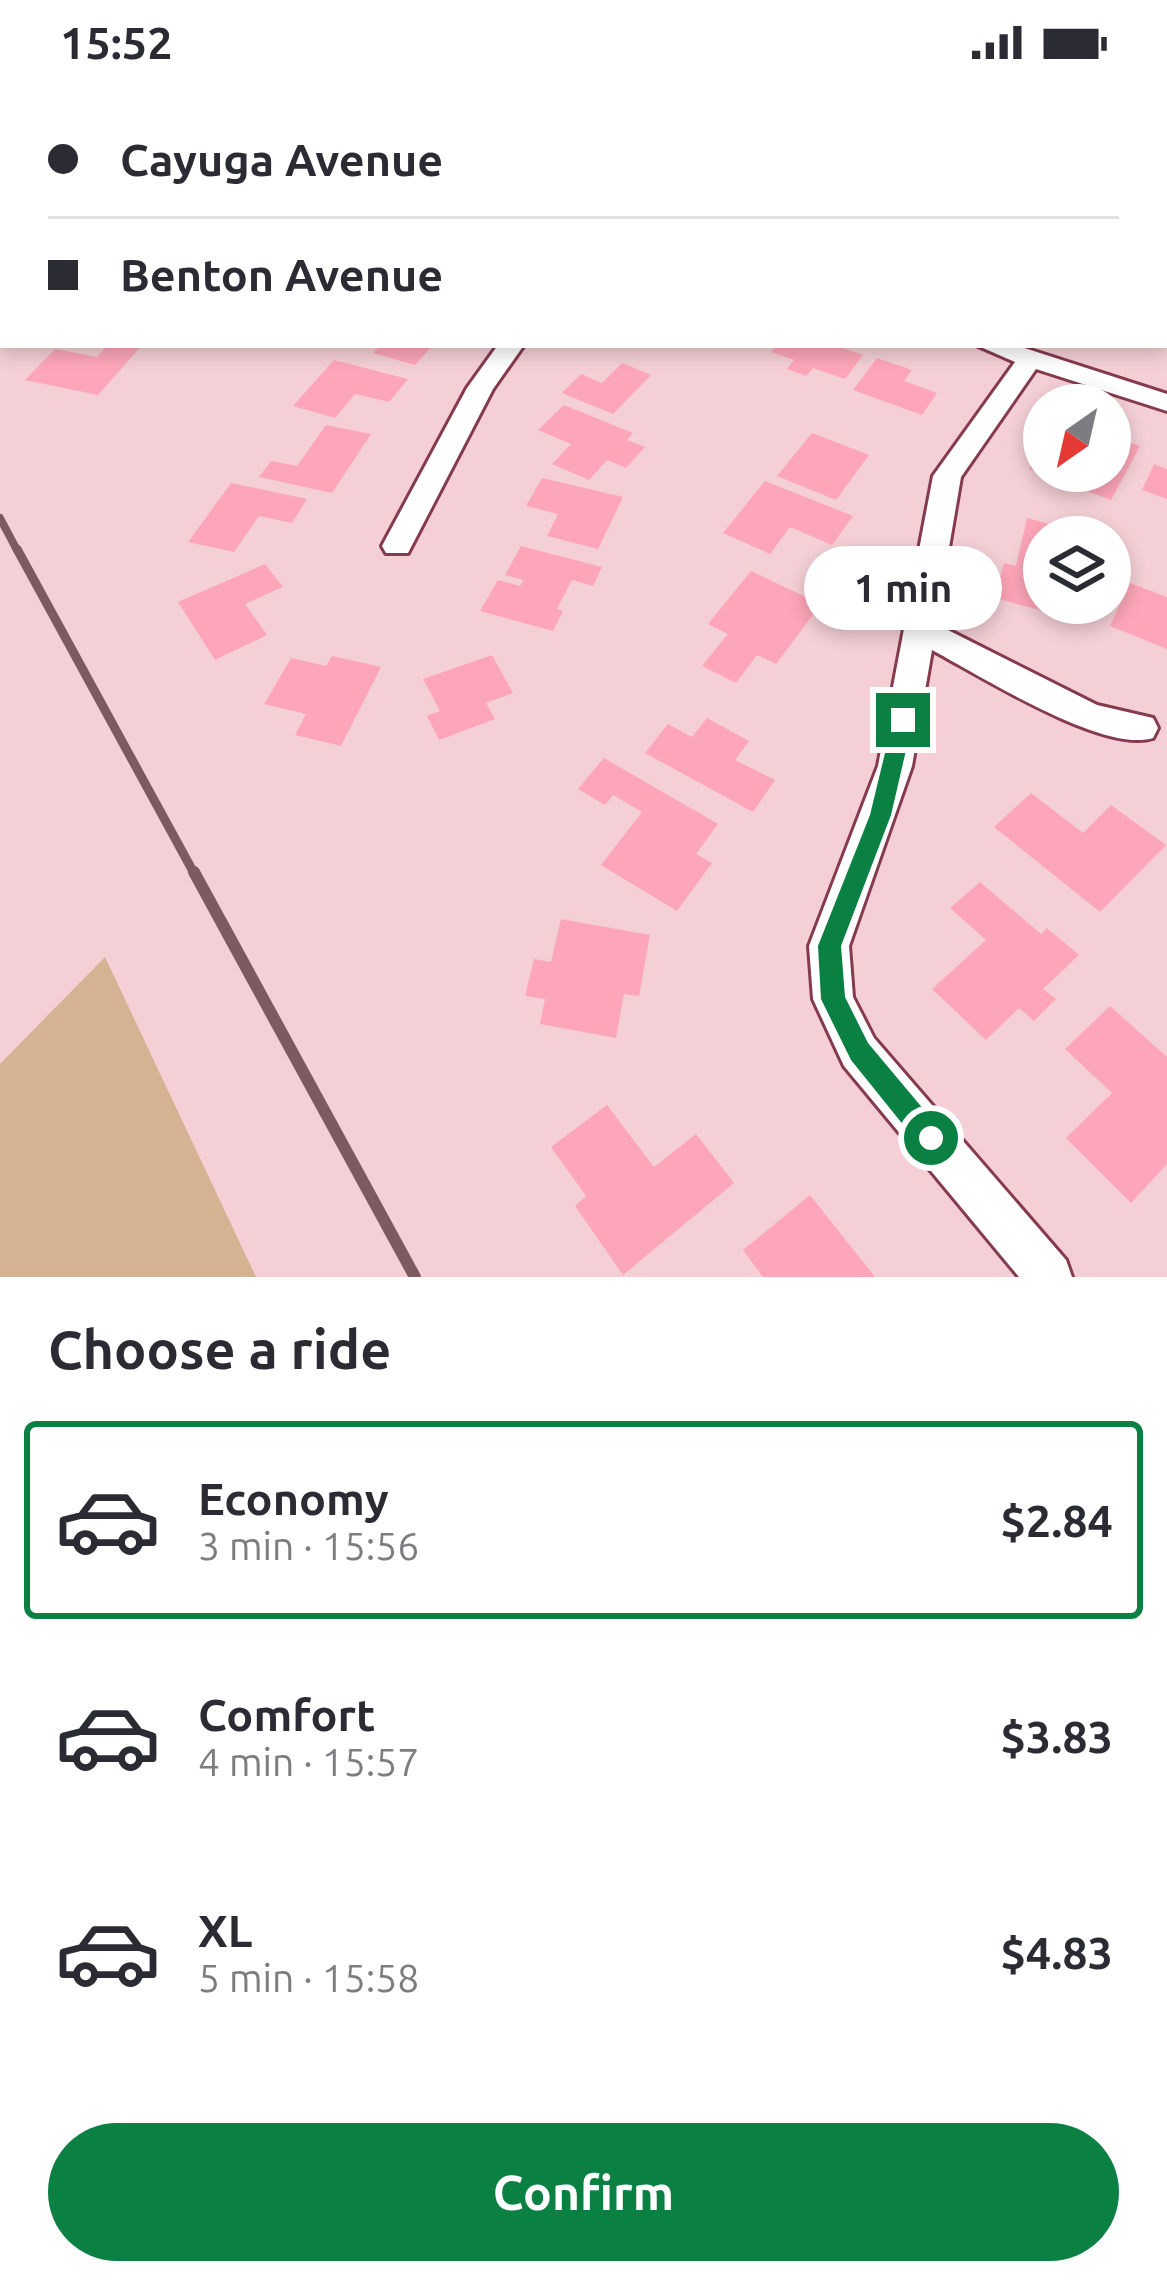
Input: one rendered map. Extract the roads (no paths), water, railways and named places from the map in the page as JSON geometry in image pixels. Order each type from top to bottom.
[{"type":"street","points":[[397,546],[480,388],[509,348]]},
{"type":"street","points":[[999,348],[1167,403]]},
{"type":"street","points":[[1031,358],[950,467],[896,766],[829,946],[833,999],[860,1052],[1049,1277]]},
{"type":"street","points":[[918,629],[1090,716],[1142,728]]},
{"type":"railway","points":[[0,518],[18,552]]},
{"type":"railway","points":[[17,549],[195,875]]},
{"type":"railway","points":[[194,872],[415,1277]]}]
